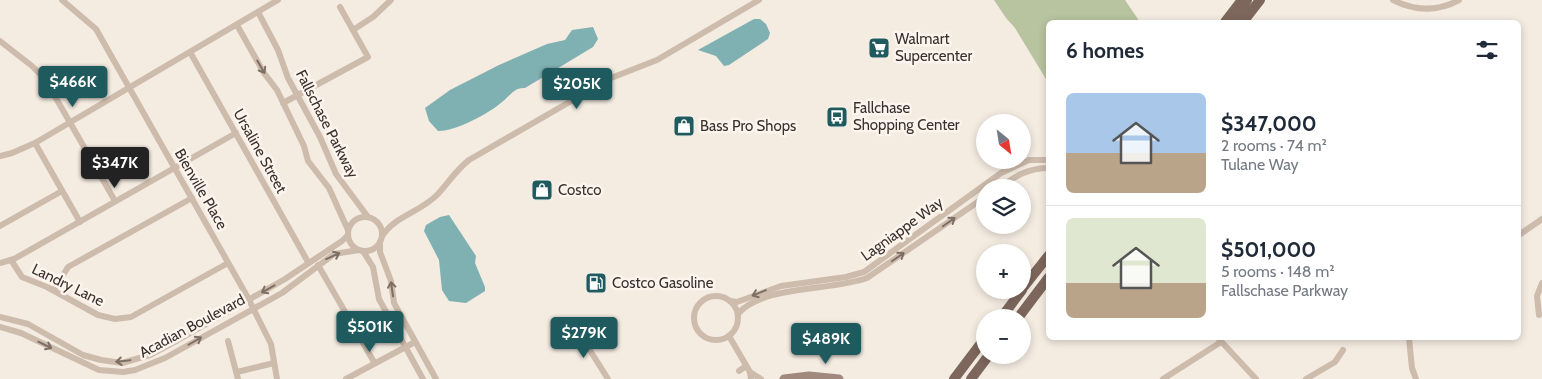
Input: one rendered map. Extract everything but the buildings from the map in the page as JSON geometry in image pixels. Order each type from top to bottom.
[{"type":"main road","points":[[1227,20],[1242,0]]},
{"type":"main road","points":[[1236,20],[1247,0]]},
{"type":"main road","points":[[1245,20],[1260,0]]},
{"type":"main road","points":[[1031,278],[1046,258]]},
{"type":"main road","points":[[1025,309],[1046,281]]},
{"type":"main road","points":[[1027,299],[1030,302]]},
{"type":"main road","points":[[954,379],[976,350]]},
{"type":"main road","points":[[971,379],[982,364]]},
{"type":"main road","points":[[784,379],[810,376],[839,379]]},
{"type":"street","name":"Bienville Place","points":[[62,0],[96,29],[175,168],[249,300],[271,344],[277,379]]},
{"type":"street","points":[[0,156],[35,143],[278,0]]},
{"type":"street","points":[[352,30],[373,17],[391,0]]},
{"type":"street","points":[[361,251],[373,249],[396,220],[430,200],[458,168],[469,160],[611,78],[657,60],[759,0]]},
{"type":"street","points":[[1393,0],[1407,7],[1425,10],[1459,0]]},
{"type":"street","points":[[283,104],[368,57],[340,7]]},
{"type":"street","name":"Fallschase Parkway","points":[[258,12],[278,50],[288,78],[320,137],[341,183],[370,218]]},
{"type":"street","name":"Fallschase Parkway","points":[[237,24],[283,104],[304,146],[308,161],[329,188],[348,232]]},
{"type":"street","points":[[0,41],[40,73],[115,202]]},
{"type":"street","name":"Ursaline Street","points":[[190,52],[308,262]]},
{"type":"street","points":[[0,262],[11,260],[236,133]]},
{"type":"street","points":[[35,143],[80,222]]},
{"type":"street","name":"Lagniappe Way","points":[[860,277],[1014,165],[1029,160],[1046,160]]},
{"type":"street","points":[[1012,179],[1020,173],[1034,168],[1046,168]]},
{"type":"street","points":[[0,226],[62,190]]},
{"type":"street","points":[[54,290],[68,267],[192,198]]},
{"type":"street","name":"Lagniappe Way","points":[[730,301],[737,302],[782,289],[860,277],[877,272],[976,203]]},
{"type":"street","points":[[957,205],[962,212]]},
{"type":"street","points":[[396,220],[380,221],[370,218],[355,220],[348,232],[351,244],[361,251],[373,268],[379,299],[424,379]]},
{"type":"street","points":[[370,218],[380,226],[380,252],[390,276],[394,303],[436,379]]},
{"type":"street","points":[[1521,234],[1542,219]]},
{"type":"street","name":"Acadian Boulevard","points":[[0,317],[28,324],[83,355],[122,363],[150,355],[249,300],[285,279],[342,241],[348,232]]},
{"type":"street","points":[[908,241],[912,247]]},
{"type":"street","name":"Acadian Boulevard","points":[[0,327],[21,333],[99,370],[123,372],[135,370],[165,358],[282,293],[334,254],[361,251]]},
{"type":"street","name":"Landry Lane","points":[[11,260],[22,277],[54,290],[98,315],[123,319],[228,262]]},
{"type":"street","points":[[318,265],[374,362]]},
{"type":"street","points":[[779,278],[782,289]]},
{"type":"street","points":[[1539,314],[1537,296],[1542,284]]},
{"type":"street","name":"Lagniappe Way","points":[[738,314],[743,308],[782,289]]},
{"type":"street","points":[[716,296],[730,301],[738,314],[736,328],[728,336],[715,340],[708,338],[698,329],[695,314],[702,302],[716,296]]},
{"type":"street","points":[[576,328],[608,379]]},
{"type":"street","points":[[690,333],[698,329]]},
{"type":"street","points":[[728,336],[749,373]]},
{"type":"street","points":[[1163,379],[1220,340],[1256,379]]},
{"type":"street","points":[[1409,340],[1412,368],[1416,379]]},
{"type":"street","points":[[228,341],[238,376],[274,363]]},
{"type":"street","points":[[346,379],[374,362],[415,342]]},
{"type":"street","points":[[1306,379],[1335,362],[1342,350]]},
{"type":"street","points":[[738,371],[749,373],[761,379]]},
{"type":"green space","points":[[994,0],[1125,0],[1139,20],[1046,20],[1046,79],[1015,28]]},
{"type":"water","points":[[754,19],[760,19],[766,24],[770,33],[768,39],[729,65],[724,66],[716,56],[698,50]]},
{"type":"water","points":[[593,27],[598,39],[593,47],[525,88],[515,90],[481,116],[462,125],[438,131],[429,121],[425,108],[450,90],[499,65],[547,44],[565,40],[572,30]]},
{"type":"water","points":[[449,215],[476,256],[475,263],[485,287],[485,291],[466,303],[449,301],[442,290],[439,260],[424,231],[426,225],[440,217]]},
{"type":"place","name":"Walmart Supercenter","points":[[879,48]]},
{"type":"place","name":"Fallchase Shopping Center","points":[[837,117]]},
{"type":"place","name":"Bass Pro Shops","points":[[684,126]]},
{"type":"place","name":"Costco","points":[[542,190]]},
{"type":"place","name":"Costco Gasoline","points":[[596,283]]}]
